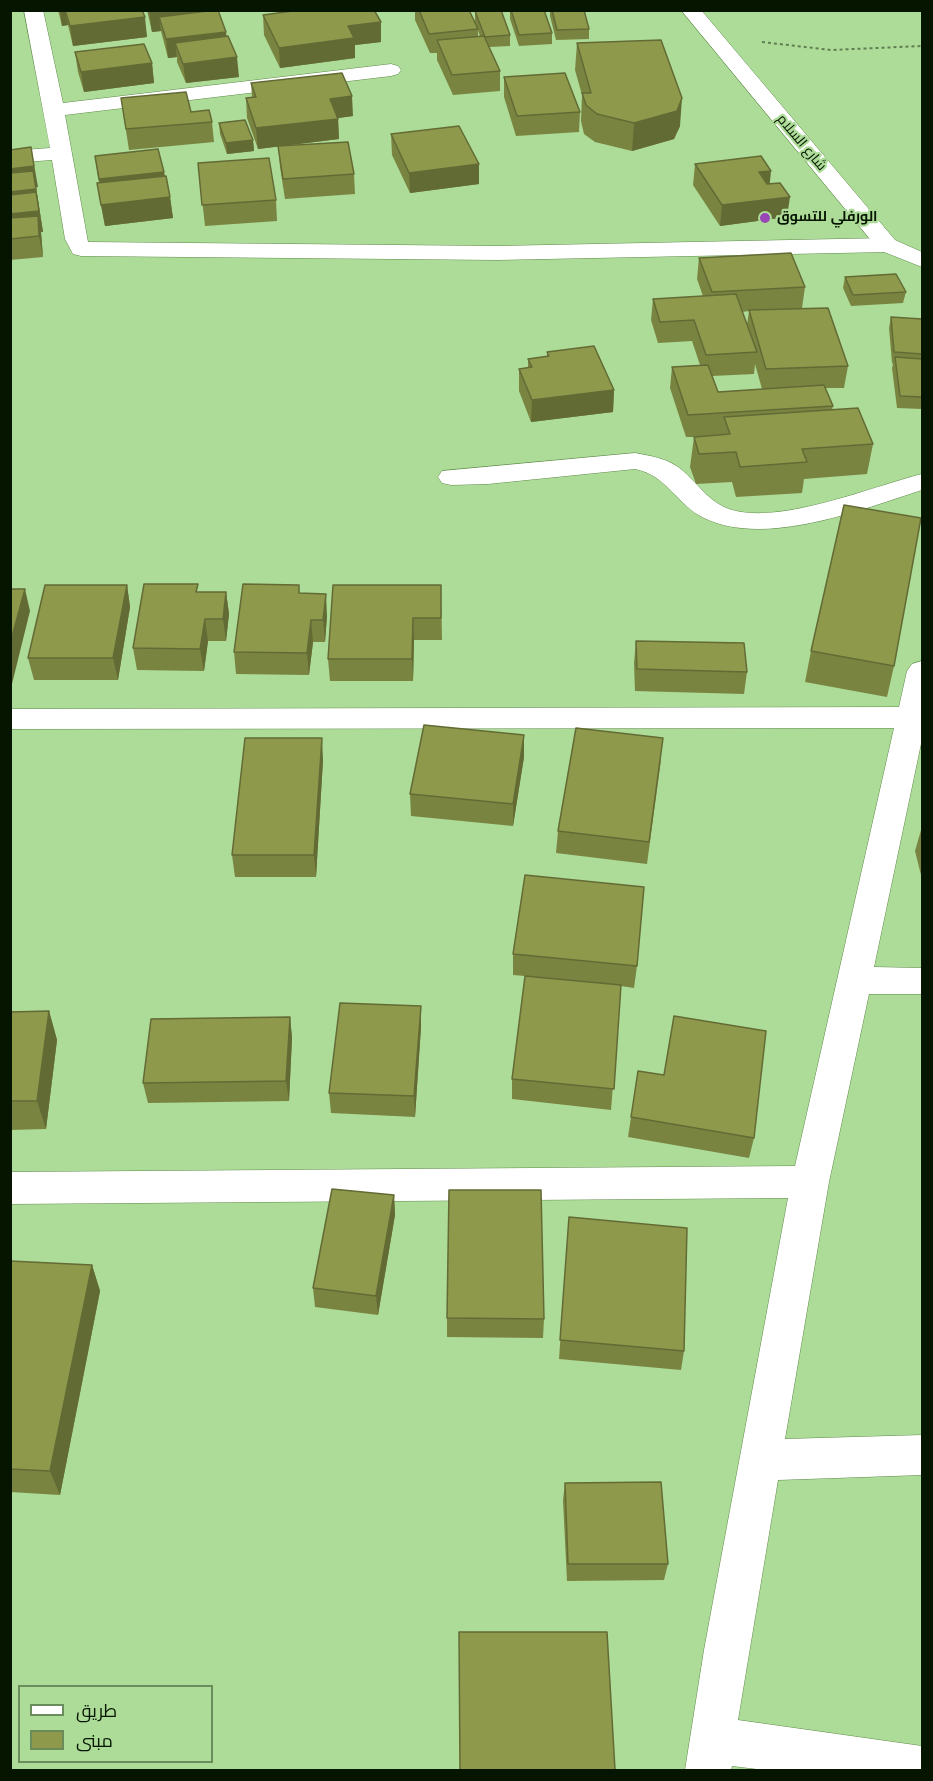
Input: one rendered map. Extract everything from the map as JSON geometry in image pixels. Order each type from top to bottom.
[{"type":"street","points":[[33,10],[54,110],[78,246],[87,250],[497,253],[705,251],[887,245]]},
{"type":"street","name":"شارع السلام","points":[[697,19],[887,245],[922,260]]},
{"type":"street","points":[[54,110],[391,70]]},
{"type":"street","points":[[10,157],[62,153]]},
{"type":"street","points":[[451,477],[499,475],[635,461],[655,464],[671,472],[714,513],[741,521],[761,522],[834,507],[922,482]]},
{"type":"street","points":[[922,671],[810,1182],[726,1650],[711,1755],[922,1769]]},
{"type":"street","points":[[10,719],[912,717]]},
{"type":"street","points":[[854,980],[922,981]]},
{"type":"street","points":[[10,1188],[810,1182]]},
{"type":"street","points":[[760,1460],[922,1455]]},
{"type":"path","points":[[697,19],[767,43],[811,49],[851,50],[922,46]]},
{"type":"building","points":[[65,10],[142,10],[145,17],[70,26]]},
{"type":"building","points":[[218,10],[226,32],[166,39],[159,17]]},
{"type":"building","points":[[300,10],[374,10],[381,22],[348,26],[354,38],[279,48],[263,15]]},
{"type":"building","points":[[419,10],[469,10],[478,29],[429,34]]},
{"type":"building","points":[[501,10],[510,35],[485,37],[475,11]]},
{"type":"building","points":[[511,10],[544,10],[552,33],[519,35]]},
{"type":"building","points":[[552,10],[584,10],[589,29],[557,30]]},
{"type":"building","points":[[228,36],[237,57],[183,64],[175,43]]},
{"type":"building","points":[[484,36],[500,71],[452,75],[437,40]]},
{"type":"building","points":[[661,40],[682,98],[677,111],[634,123],[597,114],[586,105],[582,93],[591,93],[577,43]]},
{"type":"building","points":[[144,44],[152,63],[81,72],[75,52]]},
{"type":"building","points":[[342,73],[352,96],[330,99],[338,119],[256,128],[246,98],[256,97],[251,83]]},
{"type":"building","points":[[565,73],[580,112],[517,116],[504,77]]},
{"type":"building","points":[[186,92],[191,112],[209,110],[212,122],[126,129],[121,98]]},
{"type":"building","points":[[245,120],[253,140],[226,143],[219,123]]},
{"type":"building","points":[[459,126],[479,164],[409,173],[391,134]]},
{"type":"building","points":[[348,142],[354,174],[283,179],[278,146]]},
{"type":"building","points":[[31,147],[34,166],[10,169],[10,150]]},
{"type":"building","points":[[158,149],[164,172],[99,179],[95,156]]},
{"type":"building","points":[[761,156],[771,171],[759,172],[767,184],[780,183],[790,197],[722,205],[695,164]]},
{"type":"building","points":[[269,158],[276,200],[202,205],[198,163]]},
{"type":"building","points":[[33,171],[36,189],[10,192],[10,173]]},
{"type":"building","points":[[166,176],[170,197],[101,205],[97,183]]},
{"type":"building","points":[[36,192],[39,211],[10,214],[10,195]]},
{"type":"building","points":[[38,216],[39,236],[10,239],[10,218]]},
{"type":"building","points":[[791,253],[805,287],[712,292],[699,258]]},
{"type":"building","points":[[896,274],[906,292],[853,295],[845,277]]},
{"type":"building","points":[[736,294],[757,352],[706,355],[694,320],[660,322],[653,299]]},
{"type":"building","points":[[828,308],[848,366],[766,369],[749,310]]},
{"type":"building","points":[[891,317],[922,319],[922,354],[894,352]]},
{"type":"building","points":[[594,346],[614,390],[532,400],[519,369],[532,367],[528,359],[549,356],[547,352]]},
{"type":"building","points":[[895,357],[922,359],[922,397],[900,396]]},
{"type":"building","points":[[708,365],[718,392],[824,385],[833,406],[688,415],[672,367]]},
{"type":"building","points":[[858,408],[873,444],[802,449],[807,462],[740,467],[736,452],[699,454],[694,437],[730,434],[724,417]]},
{"type":"building","points":[[844,505],[921,518],[894,666],[811,651]]},
{"type":"building","points":[[144,584],[198,584],[196,592],[226,592],[223,619],[205,619],[200,649],[133,648]]},
{"type":"building","points":[[243,584],[299,585],[299,593],[326,594],[323,620],[311,620],[307,653],[234,652]]},
{"type":"building","points":[[45,585],[127,585],[113,658],[28,658]]},
{"type":"building","points":[[333,585],[441,585],[441,618],[413,618],[412,659],[328,659]]},
{"type":"building","points":[[10,589],[25,589],[10,644]]},
{"type":"building","points":[[636,641],[744,643],[747,672],[637,669]]},
{"type":"building","points":[[424,725],[524,735],[513,804],[410,794]]},
{"type":"building","points":[[576,728],[663,738],[649,842],[558,831]]},
{"type":"building","points":[[245,738],[322,738],[314,855],[232,855]]},
{"type":"building","points":[[525,875],[644,887],[637,966],[513,954]]},
{"type":"building","points":[[525,976],[621,985],[614,1089],[512,1079]]},
{"type":"building","points":[[340,1003],[421,1006],[414,1096],[329,1093]]},
{"type":"building","points":[[49,1011],[37,1101],[10,1101],[10,1012]]},
{"type":"building","points":[[674,1016],[766,1031],[754,1138],[631,1117],[638,1071],[664,1075]]},
{"type":"building","points":[[290,1017],[286,1081],[143,1083],[151,1019]]},
{"type":"building","points":[[332,1189],[394,1195],[376,1296],[313,1288]]},
{"type":"building","points":[[449,1190],[541,1190],[544,1319],[447,1318]]},
{"type":"building","points":[[569,1217],[687,1228],[684,1351],[560,1340]]},
{"type":"building","points":[[10,1261],[92,1265],[50,1471],[10,1469]]},
{"type":"building","points":[[661,1482],[668,1564],[568,1564],[565,1483]]},
{"type":"building","points":[[459,1632],[607,1632],[615,1770],[460,1770]]},
{"type":"place","name":"الورفلي للتسوق","points":[[765,218]]}]
